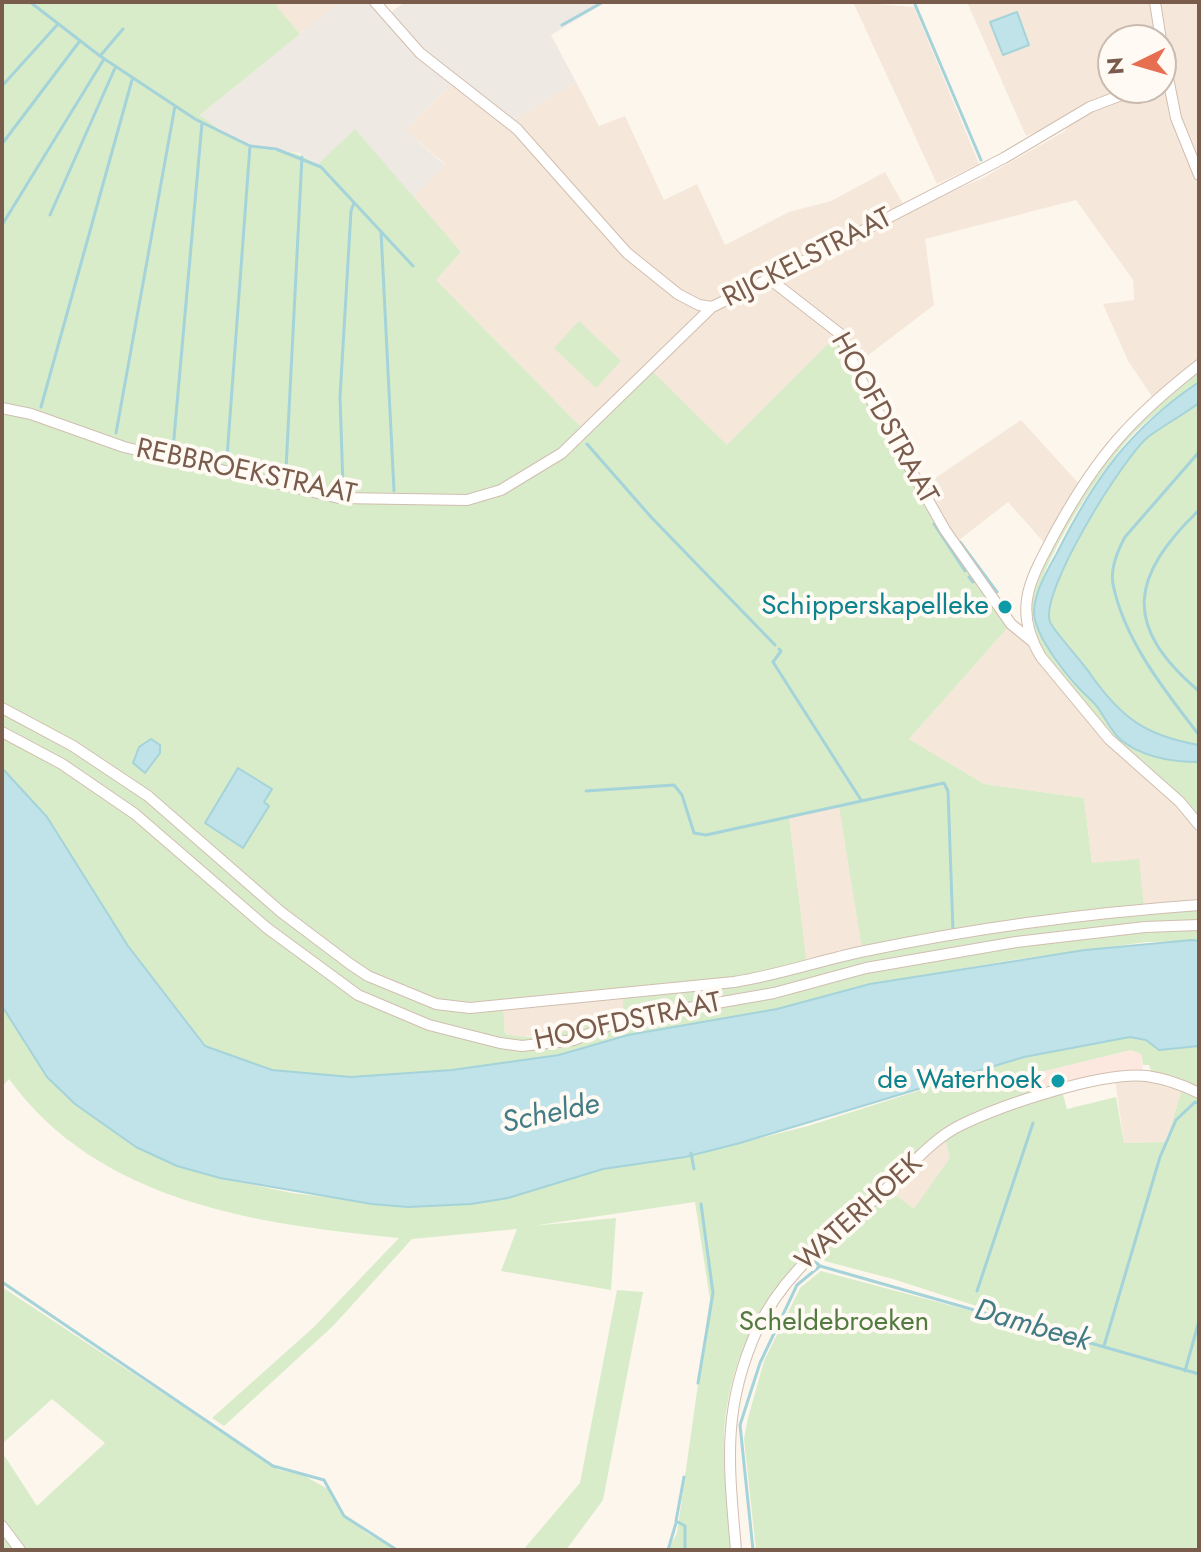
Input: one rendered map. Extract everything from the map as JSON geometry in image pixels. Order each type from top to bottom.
[{"type":"street","name":"RIJCKELSTRAAT","points":[[375,2],[420,53],[517,129],[627,253],[678,294],[699,305],[712,307],[1004,158],[1098,104]]},
{"type":"street","points":[[1155,2],[1158,24]]},
{"type":"street","points":[[1172,104],[1199,175]]},
{"type":"street","name":"HOOFDSTRAAT","points":[[773,277],[776,284],[839,333],[868,394],[945,530],[1005,616],[1033,642],[1109,739],[1180,802],[1199,825]]},
{"type":"street","name":"REBBROEKSTRAAT","points":[[2,408],[31,414],[124,447],[339,498],[467,500],[501,490],[562,453],[712,307]]},
{"type":"street","name":"HOOFDSTRAAT","points":[[1033,642],[1025,610],[1032,578],[1098,459],[1154,401],[1199,365]]},
{"type":"street","points":[[1005,616],[1025,610]]},
{"type":"street","name":"HOOFDSTRAAT","points":[[2,708],[73,746],[148,796],[281,912],[368,976],[454,1008],[734,982],[771,976],[862,952],[1013,925],[1199,905]]},
{"type":"street","name":"HOOFDSTRAAT","points":[[2,732],[62,764],[135,814],[267,928],[358,995],[429,1025],[500,1043],[522,1046],[574,1040],[625,1019],[774,993],[866,968],[1016,942],[1172,924],[1199,925]]},
{"type":"street","name":"WATERHOEK","points":[[736,1550],[728,1441],[739,1376],[758,1329],[780,1288],[810,1254],[958,1126],[1032,1099],[1111,1078],[1145,1076],[1180,1084],[1199,1093]]},
{"type":"street","points":[[2,1526],[6,1542],[20,1550]]},
{"type":"shaded area","points":[[278,2],[339,2],[300,34],[276,7]]},
{"type":"shaded area","points":[[339,2],[375,2],[386,16],[405,2],[606,2],[551,35],[576,82],[509,123],[455,81],[405,130],[445,165],[413,198],[355,130],[317,165],[299,153],[252,147],[233,139],[200,115]]},
{"type":"shaded area","points":[[853,2],[914,7],[979,164],[937,184]]},
{"type":"shaded area","points":[[967,2],[1199,2],[1199,362],[1153,398],[1128,361],[1103,304],[1134,300],[1133,280],[1076,200],[925,239],[934,305],[854,366],[839,334],[727,445],[586,432],[436,280],[461,252],[413,198],[445,164],[405,130],[455,81],[509,123],[576,82],[599,126],[625,116],[664,200],[697,184],[725,245],[789,212],[831,201],[885,172],[906,209],[981,179],[1065,131],[1069,119],[1026,136]]},
{"type":"shaded area","points":[[1021,420],[1081,486],[1048,547],[1008,502],[954,544],[922,487]]},
{"type":"shaded area","points":[[1011,624],[1199,826],[1199,905],[1144,908],[1092,863],[1084,798],[984,784],[909,739]]},
{"type":"shaded area","points":[[840,805],[862,949],[807,965],[789,816]]},
{"type":"shaded area","points":[[623,994],[623,1010],[572,1032],[522,1037],[505,1034],[503,1005]]},
{"type":"shaded area","points":[[1131,1050],[1141,1054],[1143,1072],[1032,1099],[1030,1089],[1036,1084],[1037,1073]]},
{"type":"shaded area","points":[[1144,1079],[1183,1088],[1166,1142],[1124,1143],[1115,1080]]},
{"type":"shaded area","points":[[945,1136],[950,1158],[915,1210],[887,1188]]},
{"type":"green space","points":[[2,2],[278,2],[277,7],[300,34],[200,115],[243,144],[298,154],[317,165],[355,129],[461,252],[436,280],[586,432],[651,370],[727,445],[839,333],[922,487],[1011,624],[909,739],[984,784],[1084,798],[1092,863],[1139,859],[1144,908],[1199,905],[1199,941],[1147,942],[870,984],[777,1009],[628,1035],[578,1052],[452,1070],[351,1077],[272,1070],[205,1046],[128,946],[47,817],[2,768]],"holes":[[[839,806],[862,949],[807,965],[789,816]],[[623,995],[623,1010],[567,1031],[539,1037],[505,1034],[503,1005]]]},
{"type":"green space","points":[[579,321],[621,361],[596,388],[554,348]]},
{"type":"green space","points":[[1199,370],[1199,382],[1133,434],[1107,466],[1063,534],[1043,578],[1037,604],[1040,632],[1049,651],[1127,740],[1163,759],[1199,762],[1199,824],[1134,765],[1033,642],[1027,592],[1112,442]]},
{"type":"green space","points":[[1199,403],[1199,745],[1150,730],[1125,714],[1102,690],[1050,622],[1050,606],[1057,583],[1086,526],[1136,450],[1148,437]]},
{"type":"green space","name":"Scheldebroeken","points":[[2,1006],[47,1077],[75,1104],[136,1147],[177,1166],[220,1178],[292,1193],[408,1207],[508,1198],[603,1169],[685,1157],[808,1126],[1024,1057],[1104,1040],[1130,1037],[1146,1040],[1159,1050],[1199,1046],[1199,1550],[756,1550],[744,1439],[748,1418],[764,1361],[800,1288],[821,1271],[1081,1340],[893,1279],[813,1258],[776,1292],[748,1337],[738,1362],[726,1414],[724,1439],[732,1550],[668,1550],[677,1533],[710,1299],[695,1202],[532,1226],[616,1218],[611,1290],[501,1271],[517,1229],[412,1239],[333,1326],[224,1426],[212,1418],[314,1327],[399,1238],[291,1225],[184,1200],[135,1180],[88,1154],[46,1121],[9,1079],[2,1087]],"holes":[[[1131,1050],[1141,1054],[1143,1065],[1149,1065],[1152,1074],[1184,1083],[1166,1142],[1124,1143],[1116,1097],[1067,1109],[1062,1091],[1032,1098],[1030,1090],[1036,1085],[1037,1073]],[[945,1137],[950,1158],[914,1209],[888,1189]]]},
{"type":"green space","points":[[2,1287],[279,1470],[303,1475],[328,1489],[340,1512],[368,1534],[399,1550],[2,1550],[2,1452],[37,1506],[105,1443],[52,1399],[2,1444]]},
{"type":"green space","points":[[617,1290],[643,1292],[603,1500],[566,1550],[523,1550],[580,1483]]},
{"type":"water","points":[[1017,12],[1029,45],[1003,55],[990,22]]},
{"type":"water","points":[[1199,382],[1199,403],[1148,437],[1103,497],[1057,583],[1050,606],[1050,622],[1102,690],[1125,714],[1150,730],[1199,745],[1199,762],[1157,757],[1121,740],[1047,646],[1035,621],[1034,610],[1046,573],[1100,479],[1153,418]]},
{"type":"water","points":[[151,739],[160,745],[160,753],[145,773],[133,763],[139,747]]},
{"type":"water","name":"Schelde","points":[[2,768],[47,817],[128,946],[205,1046],[272,1070],[351,1077],[452,1070],[559,1055],[628,1035],[777,1009],[870,984],[1085,950],[1192,940],[1199,941],[1199,1046],[1159,1050],[1146,1040],[1130,1037],[1024,1057],[740,1143],[685,1157],[603,1169],[508,1198],[471,1204],[408,1207],[372,1204],[220,1178],[177,1166],[136,1147],[75,1104],[47,1077],[2,1006]]},
{"type":"water","points":[[238,768],[272,789],[264,802],[269,806],[243,848],[205,823]]},
{"type":"waterway","points":[[30,2],[100,56],[195,119],[250,146],[276,149],[321,167],[413,266]]},
{"type":"waterway","points":[[562,25],[603,2]]},
{"type":"waterway","points":[[914,2],[981,160]]},
{"type":"waterway","points":[[2,86],[58,24]]},
{"type":"waterway","points":[[100,56],[123,29]]},
{"type":"waterway","points":[[2,144],[79,42]]},
{"type":"waterway","points":[[2,225],[104,59]]},
{"type":"waterway","points":[[50,215],[115,68]]},
{"type":"waterway","points":[[41,407],[132,80]]},
{"type":"waterway","points":[[116,433],[175,106]]},
{"type":"waterway","points":[[173,449],[202,123]]},
{"type":"waterway","points":[[227,457],[250,146]]},
{"type":"waterway","points":[[286,469],[302,157]]},
{"type":"waterway","points":[[343,486],[340,397],[351,211],[354,203]]},
{"type":"waterway","points":[[381,231],[394,491]]},
{"type":"waterway","points":[[587,444],[651,517],[775,645]]},
{"type":"waterway","points":[[1199,452],[1125,537],[1115,559],[1112,578],[1118,605],[1136,645],[1199,735]]},
{"type":"waterway","points":[[1199,510],[1159,557],[1144,600],[1147,622],[1157,644],[1174,667],[1199,691]]},
{"type":"waterway","points":[[934,524],[965,571]]},
{"type":"waterway","points":[[960,542],[997,592]]},
{"type":"waterway","points":[[969,577],[973,582]]},
{"type":"waterway","points":[[779,649],[781,651],[773,662],[861,800]]},
{"type":"waterway","points":[[586,791],[674,785],[682,795],[694,833],[706,835],[944,783],[948,791],[953,931]]},
{"type":"waterway","points":[[1104,1346],[1160,1157],[1176,1120],[1195,1102],[1199,1104]]},
{"type":"waterway","points":[[977,1291],[1033,1123]]},
{"type":"waterway","points":[[691,1153],[694,1169]]},
{"type":"waterway","points":[[698,1383],[713,1293],[701,1204]]},
{"type":"waterway","name":"Dambeek","points":[[814,1261],[820,1266],[1199,1374]]},
{"type":"waterway","points":[[753,1550],[740,1425],[760,1363],[797,1285],[820,1266]]},
{"type":"waterway","points":[[2,1282],[273,1466],[324,1480],[344,1516],[397,1550]]},
{"type":"waterway","points":[[1185,1371],[1199,1321]]},
{"type":"waterway","points":[[684,1477],[676,1521],[685,1526],[685,1550]]},
{"type":"waterway","points":[[668,1550],[676,1523]]},
{"type":"place","name":"Schipperskapelleke","points":[[1005,607]]},
{"type":"place","name":"de Waterhoek","points":[[1058,1081]]}]
